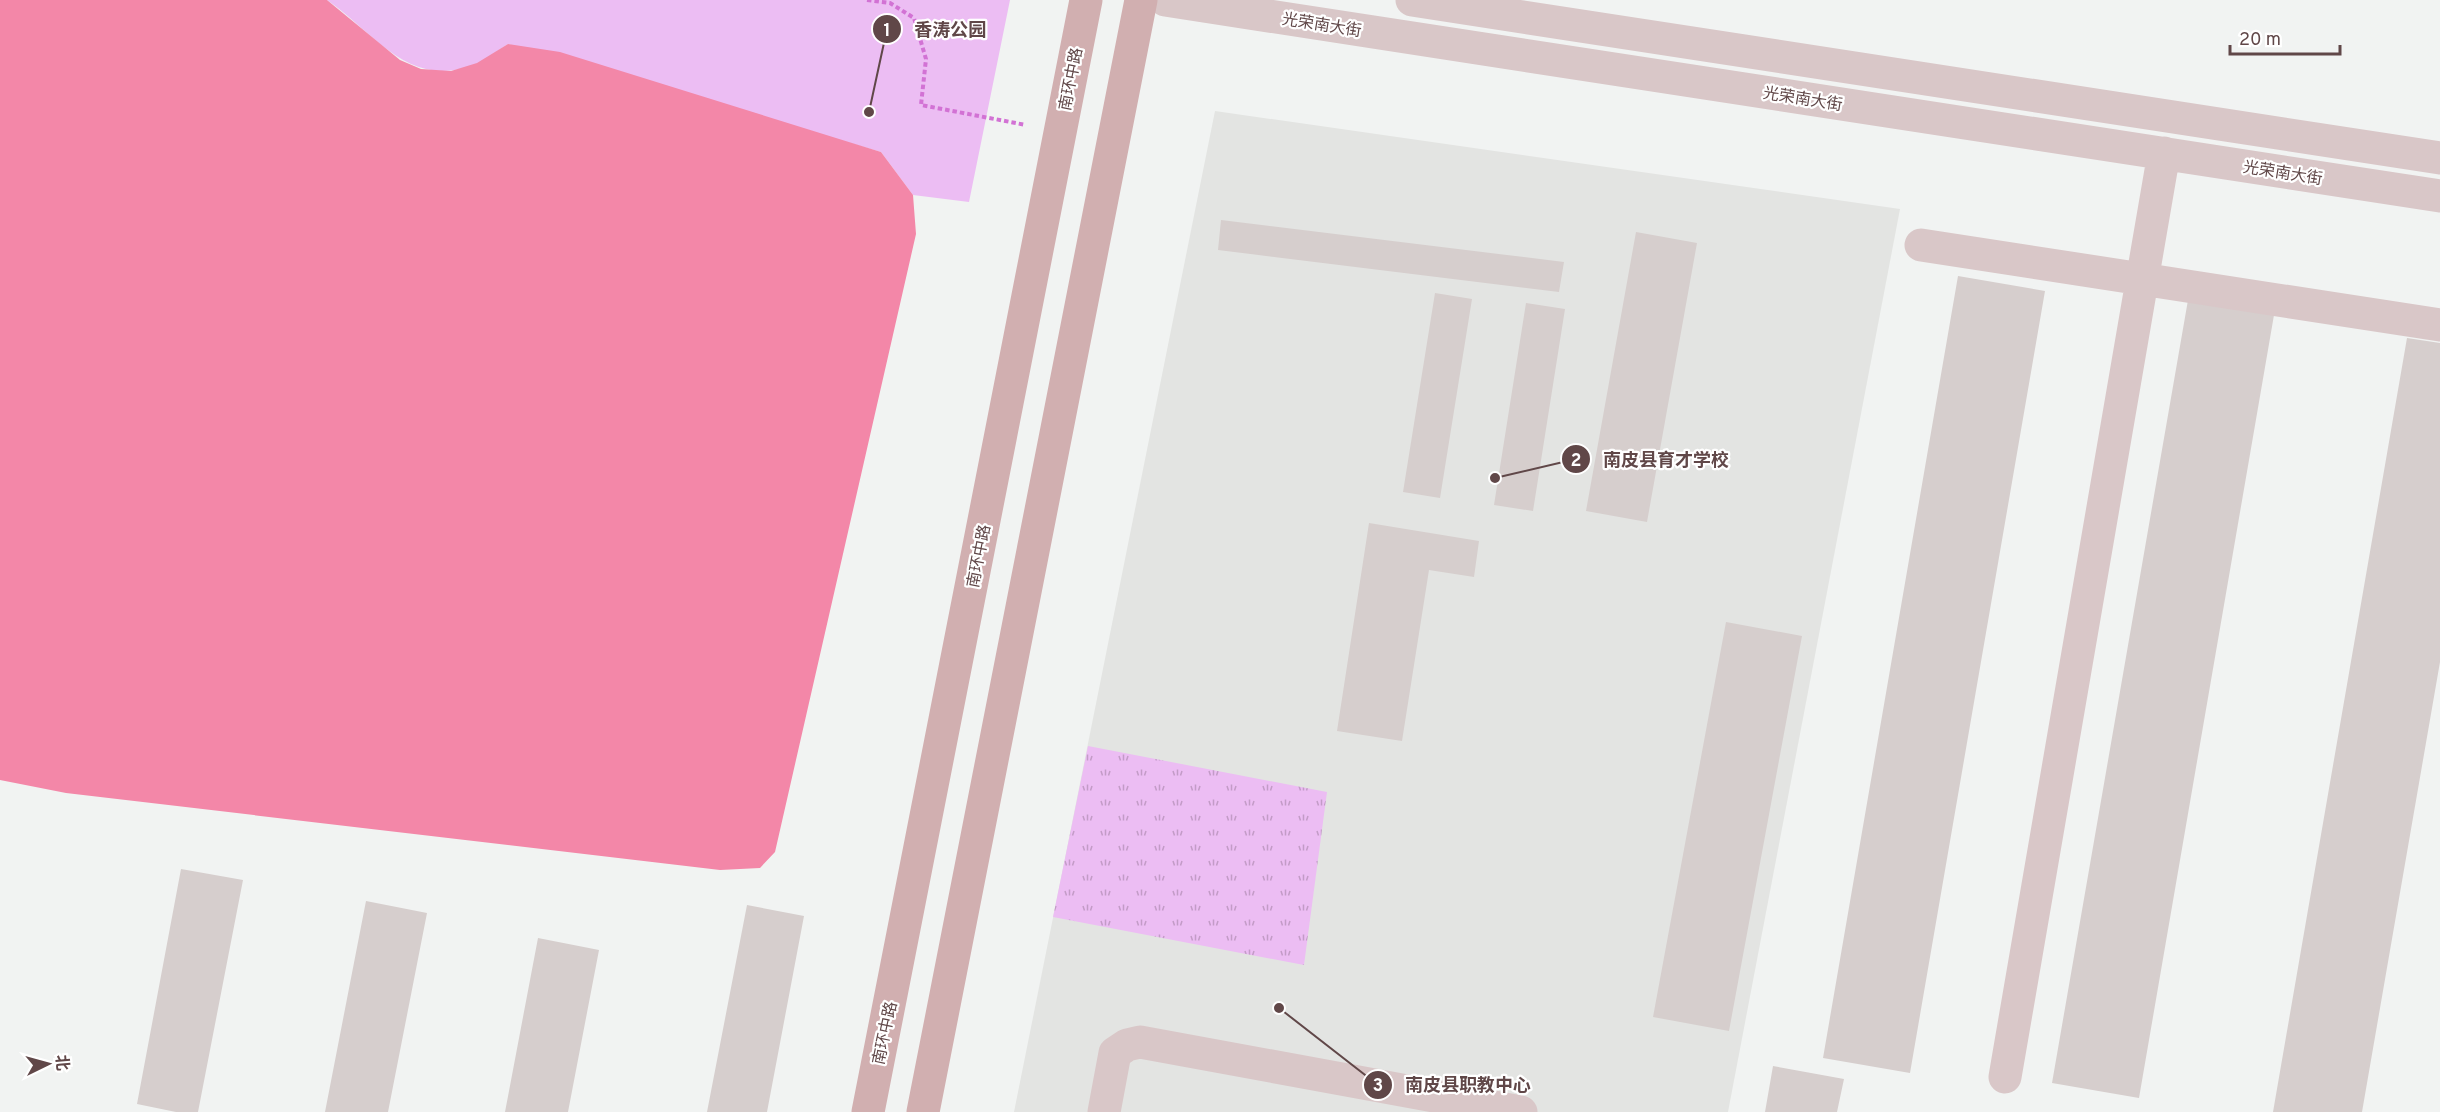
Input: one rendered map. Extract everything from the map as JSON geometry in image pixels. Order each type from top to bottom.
[{"type":"main road","name":"南环中路","points":[[868,1112],[1086,0]]},
{"type":"main road","points":[[923,1112],[1141,0]]},
{"type":"street","name":"光荣南大街","points":[[1165,0],[2440,196]]},
{"type":"street","points":[[1412,0],[2440,158]]},
{"type":"street","points":[[2005,1077],[2164,153]]},
{"type":"street","points":[[1921,245],[2440,325]]},
{"type":"street","points":[[1104,1112],[1115,1053],[1127,1045],[1140,1042],[1521,1112]]},
{"type":"path","points":[[867,0],[890,3],[914,18],[926,59],[921,105],[1060,132]]},
{"type":"shaded area","points":[[0,0],[327,0],[400,60],[421,69],[451,71],[477,63],[508,44],[560,52],[881,152],[913,195],[916,234],[775,852],[760,868],[720,870],[66,793],[0,780]]},
{"type":"shaded area","points":[[1215,111],[1900,209],[1728,1112],[1014,1112]]},
{"type":"green space","points":[[327,0],[1010,0],[969,202],[913,195],[881,152],[508,44],[476,64],[452,70],[431,70],[412,64],[394,54]]},
{"type":"green space","points":[[1088,746],[1327,792],[1304,965],[1053,917]]},
{"type":"building","points":[[1221,220],[1564,262],[1559,292],[1218,250]]},
{"type":"building","points":[[1636,232],[1697,243],[1647,522],[1586,511]]},
{"type":"building","points":[[1958,276],[2045,291],[1910,1073],[1823,1058]]},
{"type":"building","points":[[1435,293],[1472,299],[1440,498],[1403,492]]},
{"type":"building","points":[[2188,300],[2274,315],[2139,1098],[2052,1083]]},
{"type":"building","points":[[1526,303],[1565,309],[1533,511],[1494,505]]},
{"type":"building","points":[[2407,338],[2440,343],[2440,662],[2362,1112],[2273,1112]]},
{"type":"building","points":[[1369,523],[1479,541],[1474,577],[1429,570],[1402,741],[1337,731]]},
{"type":"building","points":[[1726,622],[1802,636],[1729,1031],[1653,1017]]},
{"type":"building","points":[[181,869],[243,880],[198,1112],[176,1112],[137,1104]]},
{"type":"building","points":[[366,901],[427,913],[388,1112],[325,1112]]},
{"type":"building","points":[[747,905],[804,916],[767,1112],[707,1112]]},
{"type":"building","points":[[538,938],[599,950],[568,1112],[505,1112]]},
{"type":"building","points":[[1773,1066],[1844,1079],[1837,1112],[1765,1112]]},
{"type":"place","name":"香涛公园","points":[[869,112]]},
{"type":"place","name":"南皮县育才学校","points":[[1495,478]]},
{"type":"place","name":"南皮县职教中心","points":[[1279,1008]]}]
